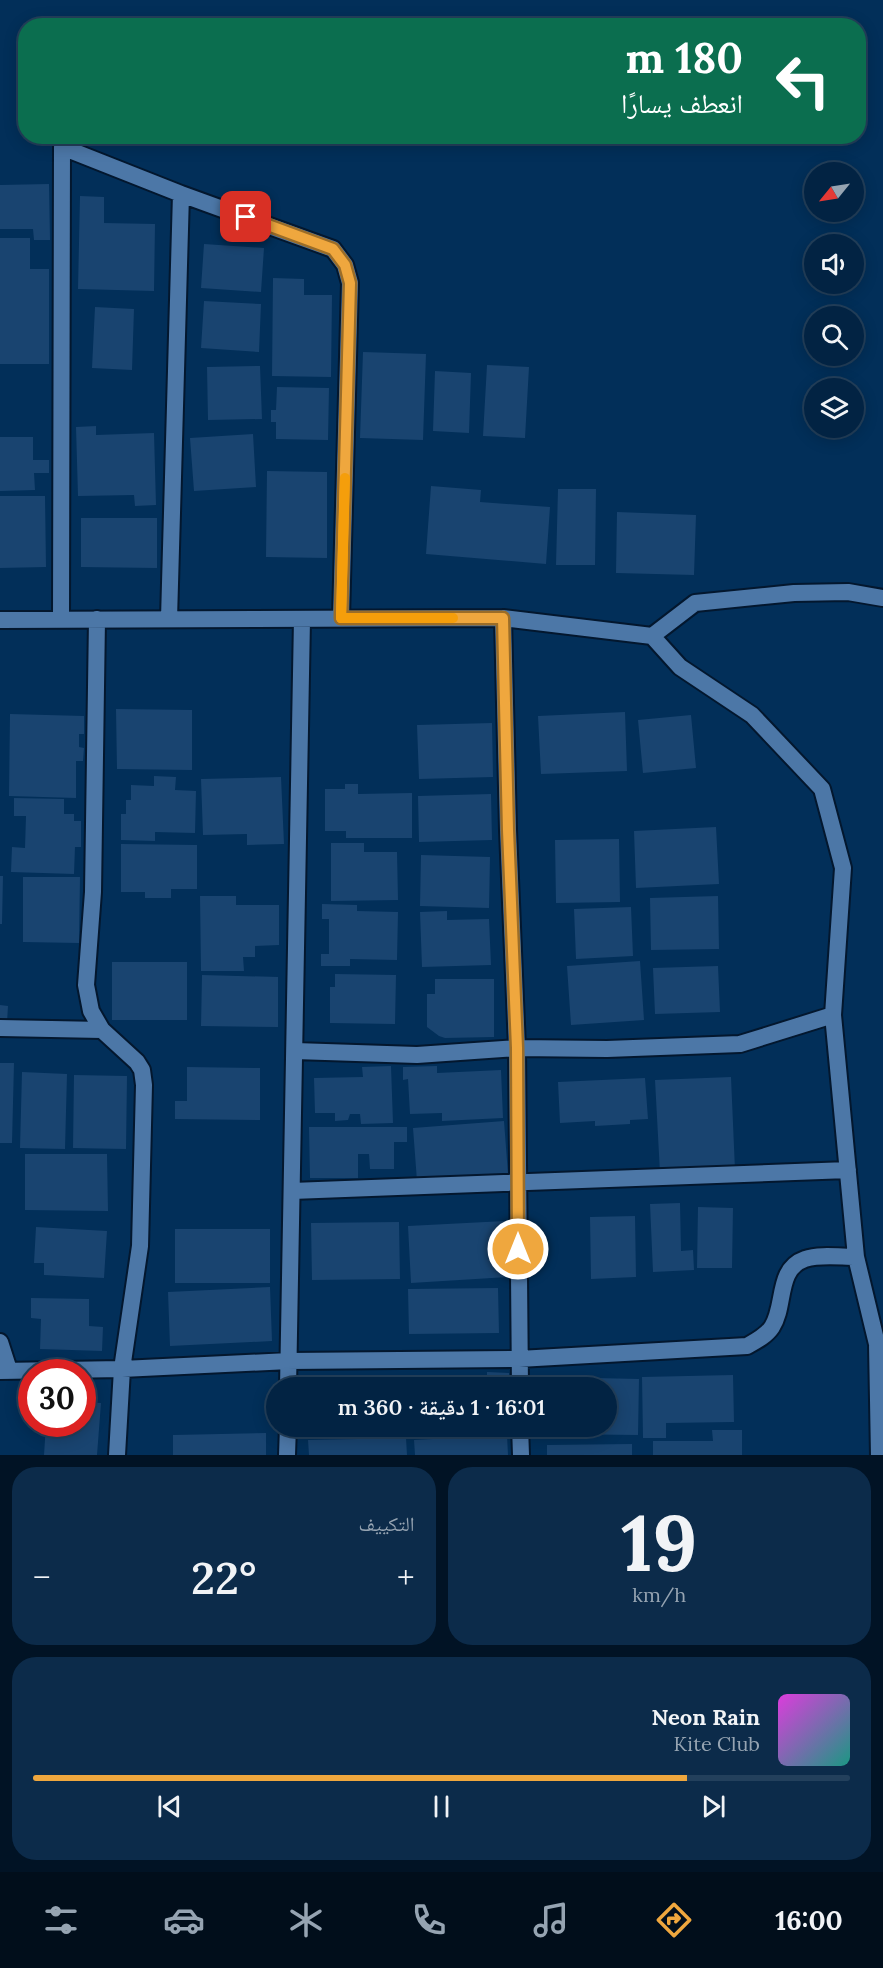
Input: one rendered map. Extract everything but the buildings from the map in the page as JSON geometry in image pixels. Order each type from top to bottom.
[{"type":"street","points":[[61,618],[62,147],[181,194],[333,249],[345,265],[350,283],[341,618]]},
{"type":"street","points":[[169,619],[181,194]]},
{"type":"street","points":[[652,636],[695,603],[794,593],[848,592],[883,598]]},
{"type":"street","points":[[503,618],[508,830],[517,1048],[520,1377]]},
{"type":"street","points":[[0,620],[503,618],[652,636],[680,667],[752,715],[822,789],[843,868],[833,1015],[856,1257],[877,1344],[879,1455]]},
{"type":"street","points":[[97,619],[93,892],[86,985],[91,1011],[102,1029],[137,1062],[142,1071],[144,1085],[140,1246],[123,1369],[117,1455]]},
{"type":"street","points":[[288,1377],[302,619]]},
{"type":"street","points":[[295,1051],[417,1054],[517,1048],[608,1049],[740,1044],[833,1015]]},
{"type":"street","points":[[0,1028],[102,1029]]},
{"type":"street","points":[[292,1191],[848,1170]]},
{"type":"street","points":[[0,1342],[4,1371],[123,1369],[289,1361],[519,1359],[747,1346],[762,1338],[772,1327],[778,1313],[786,1275],[793,1266],[805,1259],[819,1257],[856,1257]]},
{"type":"street","points":[[287,1455],[288,1437]]},
{"type":"street","points":[[520,1437],[521,1455]]},
{"type":"slow traffic","points":[[345,478],[341,618],[453,618]]},
{"type":"route","points":[[246,217],[333,249],[345,265],[350,283],[341,618],[503,618],[508,830],[517,1048],[518,1249]]}]
